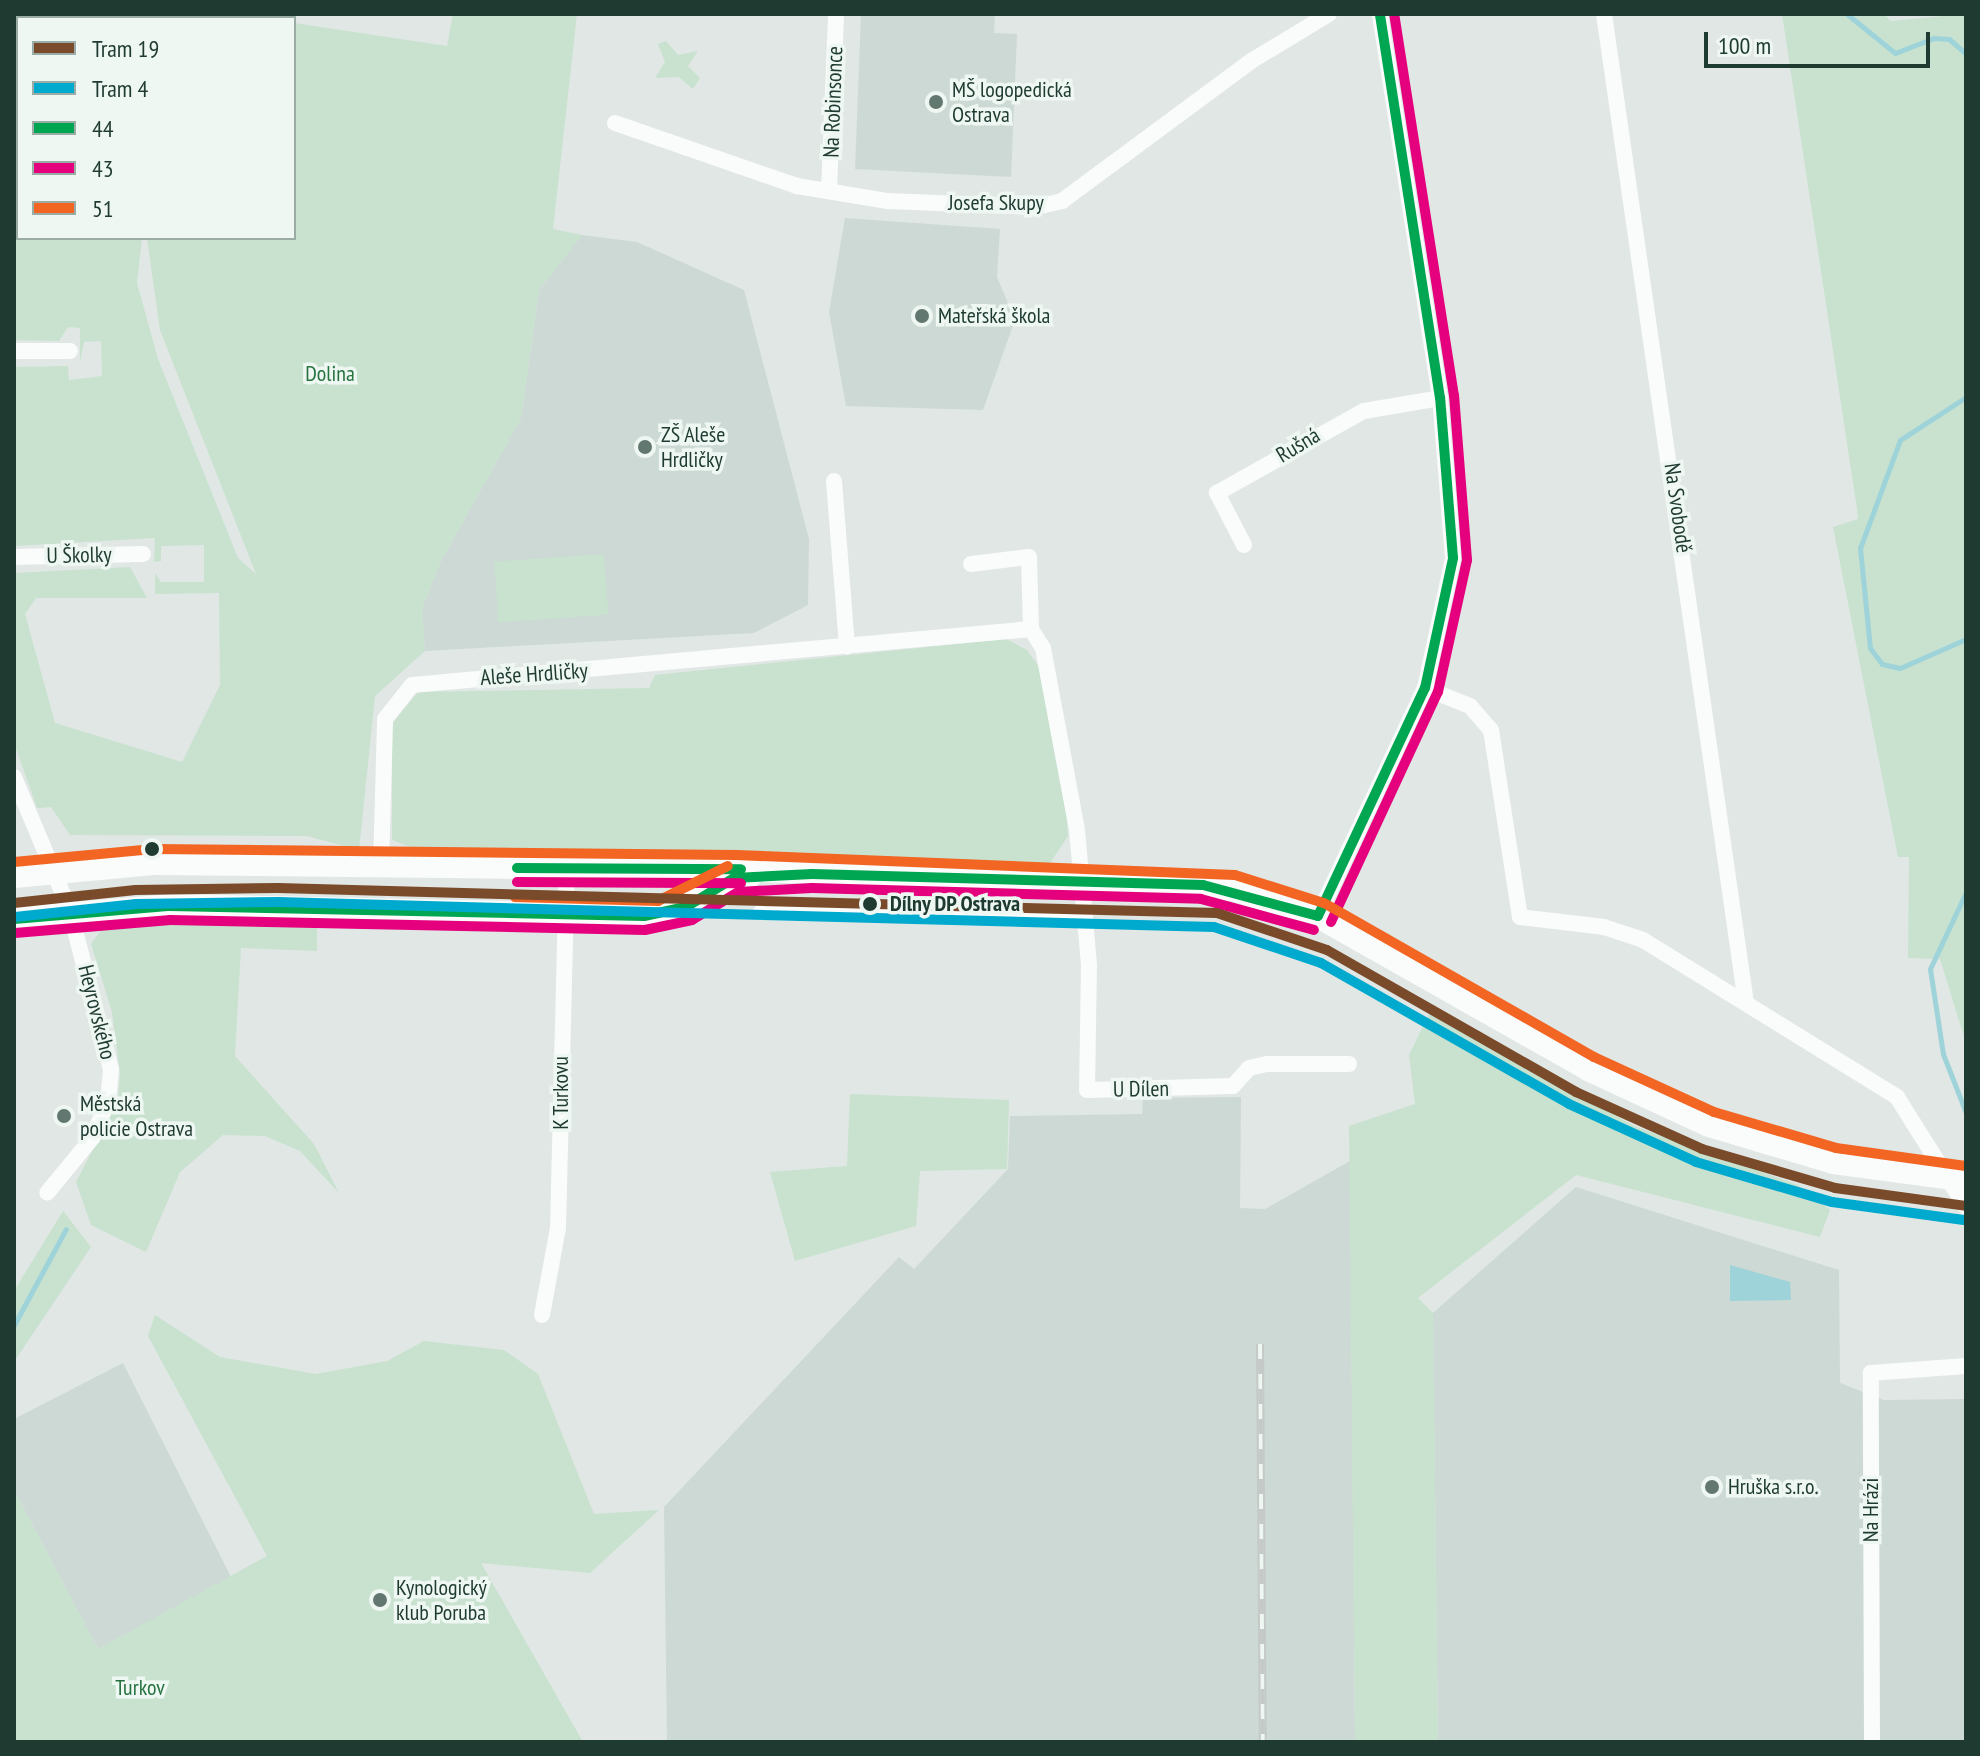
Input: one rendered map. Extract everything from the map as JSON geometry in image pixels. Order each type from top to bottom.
[{"type":"street","name":"Na Robinsonce","points":[[829,191],[836,14]]},
{"type":"street","name":"Josefa Skupy","points":[[615,123],[829,191],[937,203],[1036,207],[1062,201],[1251,61],[1329,14]]},
{"type":"street","points":[[1318,916],[1425,688],[1453,558],[1440,398],[1380,14]]},
{"type":"street","name":"Na Svobodě","points":[[1604,14],[1746,1003]]},
{"type":"street","points":[[14,351],[70,351]]},
{"type":"street","name":"Rušná","points":[[1244,545],[1217,493],[1364,411],[1440,398]]},
{"type":"street","points":[[834,481],[847,646]]},
{"type":"street","name":"U Školky","points":[[14,557],[143,554]]},
{"type":"street","points":[[971,564],[1029,557],[1031,629],[1043,648],[1061,733],[1081,879]]},
{"type":"street","name":"Aleše Hrdličky","points":[[381,866],[385,719],[412,685],[1031,629]]},
{"type":"street","points":[[1425,688],[1470,706],[1491,730],[1520,917],[1574,921],[1643,940],[1897,1097],[1958,1180],[1966,1207]]},
{"type":"street","name":"Heyrovského","points":[[14,777],[70,911],[111,1069],[108,1101],[93,1137],[47,1193]]},
{"type":"street","points":[[14,876],[52,870],[153,863],[1081,879],[1233,889],[1318,916],[1662,1106],[1801,1154],[1958,1180]]},
{"type":"street","name":"K Turkovu","points":[[542,1315],[558,1228],[567,869]]},
{"type":"street","points":[[14,919],[70,911],[199,906],[661,915],[734,878],[812,874]]},
{"type":"street","name":"U Dílen","points":[[1081,879],[1085,917],[1087,1090],[1233,1086],[1249,1068],[1267,1064],[1349,1064]]},
{"type":"street","points":[[761,912],[1085,917]]},
{"type":"street","name":"Na Hrázi","points":[[1872,1742],[1871,1373],[1966,1366]]},
{"type":"shaded area","name":"MŠ logopedická Ostrava","points":[[861,14],[995,14],[994,33],[1017,34],[1011,177],[855,169]]},
{"type":"shaded area","name":"Mateřská škola","points":[[845,218],[1000,229],[997,277],[1015,320],[983,410],[846,406],[829,312]]},
{"type":"shaded area","name":"ZŠ Aleše Hrdličky","points":[[582,235],[637,242],[744,290],[809,539],[808,605],[754,633],[425,651],[422,608],[440,563],[521,418],[539,290]]},
{"type":"shaded area","points":[[1241,1097],[1240,1208],[1265,1209],[1350,1161],[1355,1742],[667,1742],[664,1507],[899,1257],[914,1269],[1008,1169],[1010,1116],[1142,1114],[1143,1098]]},
{"type":"shaded area","points":[[1576,1187],[1839,1270],[1840,1383],[1884,1400],[1966,1399],[1966,1742],[1438,1742],[1433,1313]]},
{"type":"shaded area","points":[[123,1363],[231,1577],[98,1649],[14,1490],[14,1419]]},
{"type":"green space","points":[[14,14],[129,14],[16,16],[14,135]]},
{"type":"green space","points":[[240,14],[251,16],[144,16]]},
{"type":"green space","name":"Dolina","points":[[453,14],[577,14],[553,229],[582,235],[539,290],[521,418],[440,563],[422,608],[425,651],[375,696],[359,850],[307,836],[70,835],[51,807],[37,808],[14,743],[14,573],[130,567],[147,598],[36,598],[25,614],[55,723],[182,762],[220,685],[219,593],[155,594],[155,573],[161,582],[204,582],[204,545],[161,546],[161,561],[154,562],[155,538],[14,546],[14,367],[68,366],[69,380],[102,376],[101,341],[84,342],[80,362],[80,328],[68,327],[59,341],[14,340],[14,162],[16,240],[142,240],[137,283],[158,359],[238,558],[256,574],[160,330],[147,240],[296,240],[296,23],[447,46]]},
{"type":"green space","points":[[1782,14],[1883,14],[1891,21],[1966,14],[1966,1043],[1940,959],[1908,958],[1909,857],[1898,857],[1833,527],[1858,519]]},
{"type":"green space","points":[[666,41],[678,55],[698,51],[688,66],[700,78],[693,89],[679,77],[655,78],[665,62],[658,44]]},
{"type":"green space","points":[[604,554],[608,615],[499,623],[494,562]]},
{"type":"green space","points":[[1006,639],[1027,650],[1043,673],[1065,793],[1068,836],[1048,866],[598,861],[423,852],[392,840],[392,724],[418,692],[649,688],[655,675]]},
{"type":"green space","points":[[224,917],[317,926],[317,951],[241,948],[235,1056],[314,1144],[339,1193],[300,1151],[265,1136],[223,1135],[180,1172],[146,1252],[91,1225],[76,1182],[118,1101],[120,1073],[112,1012],[91,944],[107,922],[123,918]]},
{"type":"green space","points":[[1430,1012],[1634,1126],[1798,1185],[1830,1210],[1820,1237],[1576,1175],[1418,1298],[1433,1313],[1438,1742],[1355,1742],[1349,1126],[1415,1104],[1409,1055]]},
{"type":"green space","points":[[850,1094],[1009,1100],[1007,1169],[920,1171],[916,1226],[795,1261],[770,1172],[847,1166]]},
{"type":"green space","points":[[63,1211],[91,1247],[14,1362],[14,1291]]},
{"type":"green space","name":"Turkov","points":[[155,1315],[220,1357],[316,1374],[387,1361],[424,1341],[504,1350],[538,1374],[594,1514],[659,1510],[590,1573],[481,1563],[583,1742],[14,1742],[14,1490],[98,1649],[267,1556],[148,1336]]},
{"type":"water","points":[[1730,1265],[1790,1282],[1791,1300],[1730,1301]]},
{"type":"waterway","points":[[1847,14],[1895,53],[1934,38],[1949,39],[1966,54]]},
{"type":"waterway","points":[[1966,397],[1900,440],[1860,548],[1870,648],[1882,664],[1900,668],[1966,639]]},
{"type":"waterway","points":[[1966,892],[1930,969],[1943,1054],[1966,1113]]},
{"type":"waterway","points":[[14,1325],[66,1229]]},
{"type":"railway","points":[[1260,1344],[1263,1742]]},
{"type":"tram line","name":"19","points":[[14,903],[135,890],[278,888],[1217,913],[1327,950],[1576,1092],[1702,1149],[1835,1188],[1966,1206]]},
{"type":"tram line","name":"4","points":[[15,917],[136,904],[278,902],[1214,927],[1321,963],[1569,1104],[1696,1162],[1832,1202],[1964,1220]]},
{"type":"transit line","name":"44","points":[[1318,916],[1425,688],[1453,558],[1440,398],[1380,14]]},
{"type":"transit line","name":"43","points":[[1331,922],[1438,692],[1467,560],[1454,396],[1394,14]]},
{"type":"transit line","name":"51","points":[[14,862],[153,849],[736,855],[1235,875],[1324,903],[1594,1057],[1714,1112],[1836,1148],[1966,1166]]},
{"type":"transit line","name":"51","points":[[515,897],[658,901],[728,866]]},
{"type":"transit line","name":"44","points":[[517,868],[741,869]]},
{"type":"transit line","name":"44","points":[[14,919],[170,906],[644,916],[686,907],[734,878],[812,874],[1203,885],[1318,916]]},
{"type":"transit line","name":"43","points":[[517,882],[741,883]]},
{"type":"transit line","name":"43","points":[[15,933],[170,920],[645,930],[692,920],[738,892],[812,888],[1201,899],[1314,930]]},
{"type":"place","name":"MŠ logopedická Ostrava","points":[[936,102]]},
{"type":"place","name":"Mateřská škola","points":[[922,316]]},
{"type":"place","name":"ZŠ Aleše Hrdličky","points":[[645,447]]},
{"type":"place","name":"Dílny DP Ostrava","points":[[870,904]]},
{"type":"place","name":"Městská policie Ostrava","points":[[64,1116]]},
{"type":"place","name":"Hruška s.r.o.","points":[[1712,1487]]},
{"type":"place","name":"Kynologický klub Poruba","points":[[380,1600]]}]
